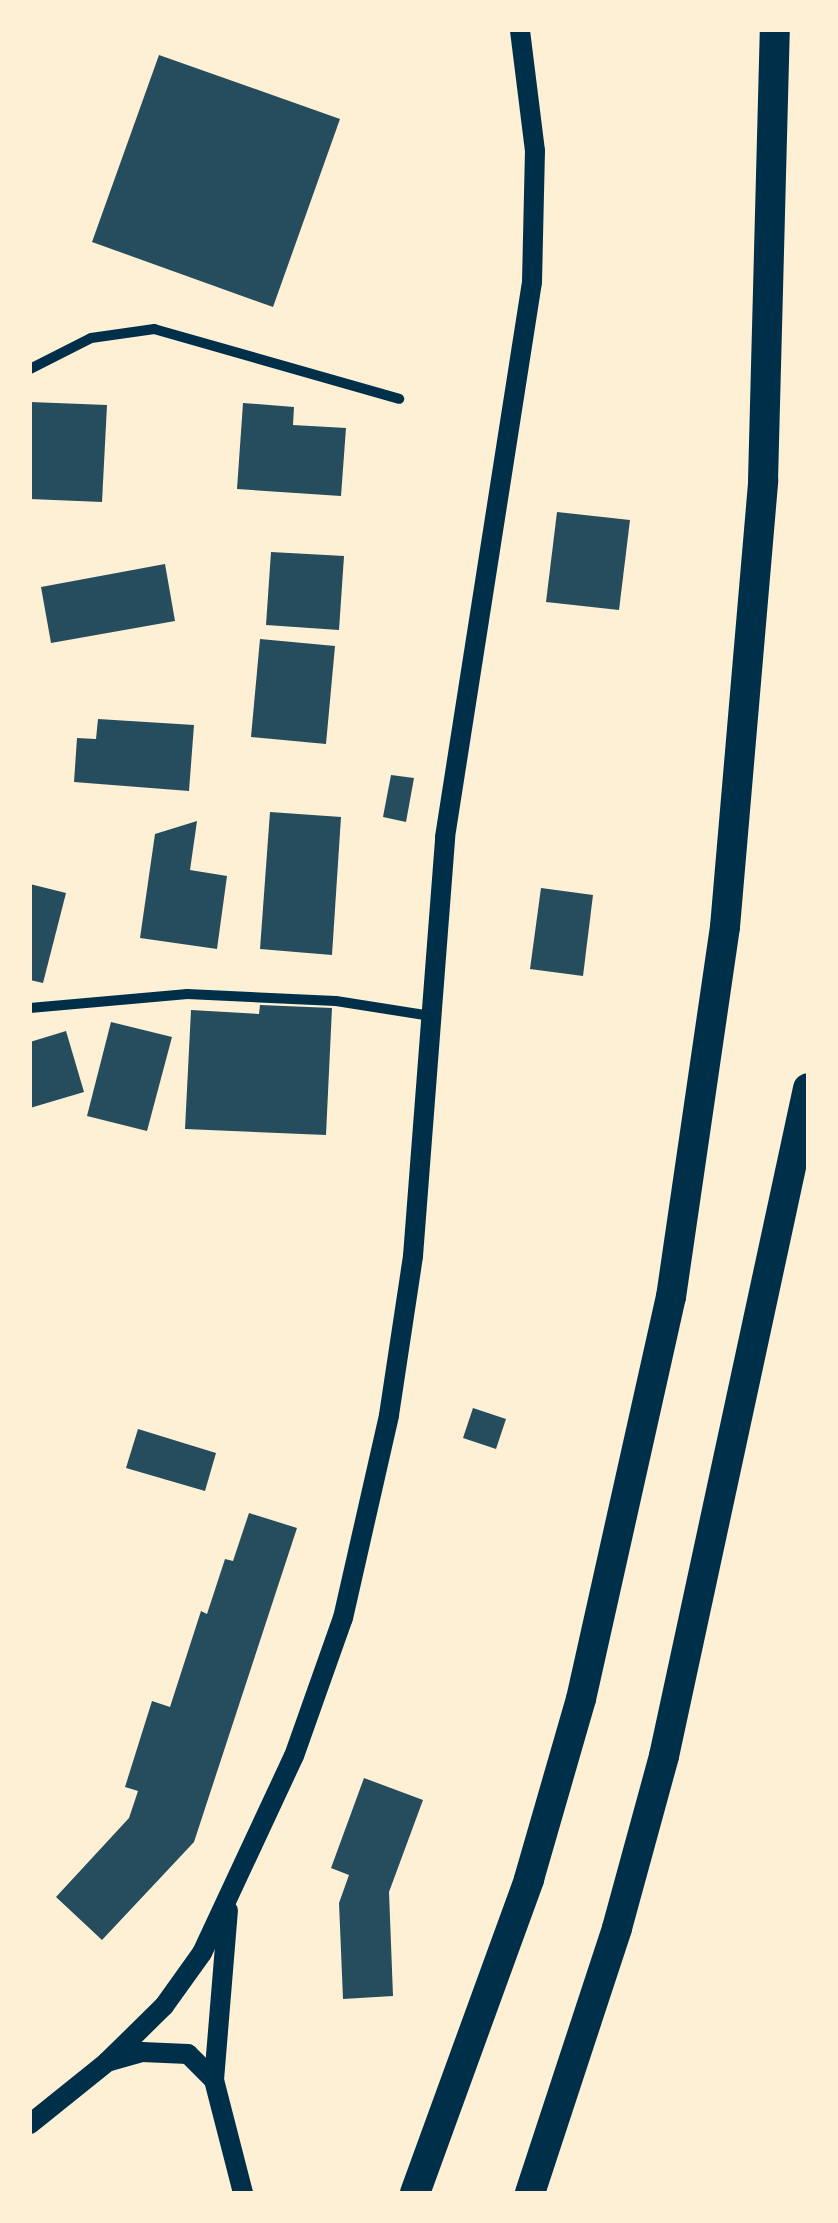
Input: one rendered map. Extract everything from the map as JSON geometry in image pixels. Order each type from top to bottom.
[{"type":"highway","points":[[415,2193],[529,1879],[581,1699],[674,1277],[725,928],[762,500],[775,30]]},
{"type":"highway","points":[[530,2193],[617,1928],[664,1756],[808,1088]]},
{"type":"main road","points":[[30,2124],[107,2062],[164,2006],[229,1904],[305,1728],[362,1546],[409,1292],[444,837],[532,282],[534,151],[520,30]]},
{"type":"main road","points":[[229,1904],[214,2080],[242,2193]]},
{"type":"main road","points":[[107,2062],[170,2049],[200,2061],[214,2080]]},
{"type":"street","points":[[30,369],[91,338],[154,328],[400,399]]},
{"type":"street","points":[[30,1008],[186,994],[322,1000],[431,1016]]},
{"type":"building","points":[[159,55],[340,119],[273,307],[92,242]]},
{"type":"building","points":[[30,402],[107,405],[102,502],[30,499]]},
{"type":"building","points":[[243,403],[294,407],[293,425],[346,428],[341,496],[237,489]]},
{"type":"building","points":[[557,512],[630,520],[619,610],[546,602]]},
{"type":"building","points":[[271,552],[344,556],[339,630],[266,625]]},
{"type":"building","points":[[165,564],[175,621],[51,643],[41,587]]},
{"type":"building","points":[[260,639],[335,646],[326,744],[251,737]]},
{"type":"building","points":[[98,719],[194,725],[189,791],[74,782],[77,738],[96,739]]},
{"type":"building","points":[[391,775],[414,778],[406,822],[383,817]]},
{"type":"building","points":[[270,812],[341,817],[332,955],[260,949]]},
{"type":"building","points":[[197,821],[190,870],[227,876],[217,949],[140,938],[155,834]]},
{"type":"building","points":[[30,884],[66,893],[43,983],[30,980]]},
{"type":"building","points":[[541,888],[593,895],[583,976],[530,969]]},
{"type":"building","points":[[260,1005],[332,1008],[326,1135],[185,1129],[191,1010],[259,1014]]},
{"type":"building","points":[[111,1022],[172,1037],[147,1131],[87,1116]]},
{"type":"building","points":[[66,1031],[84,1092],[30,1108],[30,1042]]},
{"type":"building","points":[[473,1408],[506,1419],[496,1449],[463,1438]]},
{"type":"building","points":[[138,1429],[216,1453],[205,1491],[126,1468]]},
{"type":"building","points":[[249,1513],[297,1528],[194,1842],[102,1940],[56,1897],[129,1818],[138,1791],[125,1787],[152,1701],[170,1707],[201,1611],[207,1614],[225,1559],[233,1561]]},
{"type":"building","points":[[364,1778],[423,1800],[389,1892],[393,1996],[343,1999],[339,1903],[349,1875],[331,1868]]}]
